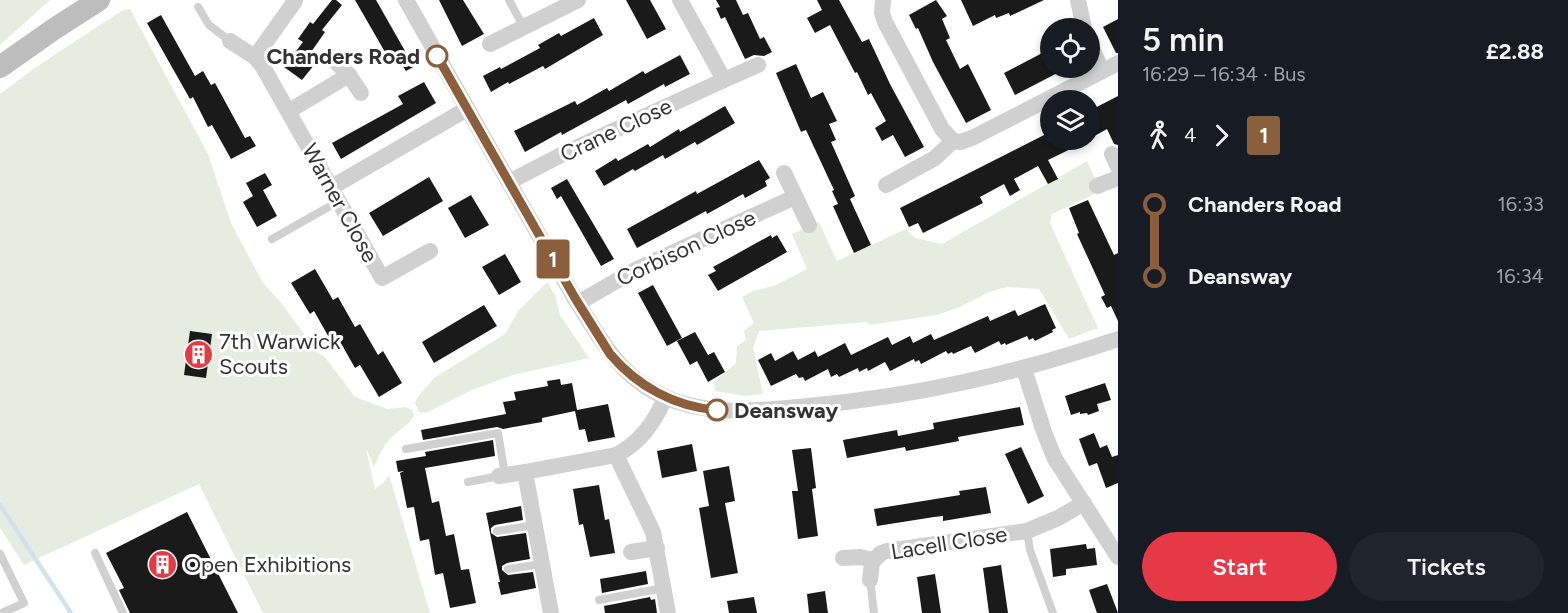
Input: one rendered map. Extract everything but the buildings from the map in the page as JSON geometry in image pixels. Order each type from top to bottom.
[{"type":"street","points":[[0,67],[99,0]]},
{"type":"street","points":[[406,0],[604,346],[617,362],[646,386],[665,397],[685,405],[708,410],[739,411],[899,396],[1024,369],[1118,339]]},
{"type":"street","points":[[490,44],[578,0]]},
{"type":"street","points":[[680,0],[724,80]]},
{"type":"street","points":[[883,0],[882,13],[885,22],[942,129],[953,141],[961,142],[974,137],[1118,63]]},
{"type":"street","points":[[1078,0],[1082,18]]},
{"type":"street","points":[[255,57],[295,1]]},
{"type":"street","name":"Warner Close","points":[[230,41],[255,57],[289,111],[382,278],[430,251]]},
{"type":"street","points":[[330,56],[349,75],[361,93]]},
{"type":"street","name":"Crane Close","points":[[509,182],[567,152],[758,65]]},
{"type":"street","points":[[1100,67],[1102,71]]},
{"type":"street","points":[[289,111],[349,75]]},
{"type":"street","points":[[336,194],[467,108]]},
{"type":"street","points":[[886,185],[935,158],[953,141]]},
{"type":"street","points":[[784,173],[809,225]]},
{"type":"street","points":[[1097,186],[1118,178]]},
{"type":"street","name":"Corbison Close","points":[[578,303],[637,269],[795,197]]},
{"type":"street","points":[[1024,369],[1055,459],[1118,556]]},
{"type":"street","points":[[502,475],[616,455],[627,450],[655,419],[665,397]]},
{"type":"street","points":[[616,455],[650,523],[657,548],[668,613]]},
{"type":"street","points":[[525,472],[551,613]]},
{"type":"street","name":"Lacell Close","points":[[870,580],[870,567],[874,560],[887,551],[1027,531],[1058,518],[1084,503]]},
{"type":"street","points":[[631,552],[657,548]]},
{"type":"street","name":"Lacell Close","points":[[843,558],[860,557],[874,560]]},
{"type":"lane","points":[[509,0],[523,26]]},
{"type":"lane","name":"Warner Close","points":[[198,7],[209,25],[230,41]]},
{"type":"lane","points":[[272,239],[336,194]]},
{"type":"lane","points":[[406,449],[498,433],[502,475],[468,482]]},
{"type":"lane","points":[[497,531],[535,525]]},
{"type":"lane","name":"Lacell Close","points":[[1027,531],[1030,550],[1053,613]]},
{"type":"lane","points":[[95,553],[123,613]]},
{"type":"lane","points":[[0,554],[24,603],[2,613]]},
{"type":"lane","points":[[508,569],[542,564]]},
{"type":"lane","name":"Lacell Close","points":[[870,580],[874,613]]},
{"type":"lane","points":[[599,600],[664,588]]},
{"type":"shaded area","points":[[0,0],[50,0],[0,45]]},
{"type":"shaded area","points":[[130,9],[208,154],[231,223],[263,283],[355,397],[387,409],[406,407],[412,410],[414,415],[412,418],[387,442],[374,467],[366,448],[375,489],[389,475],[430,613],[263,613],[199,484],[24,565],[0,528],[0,94],[39,65],[123,10]]},
{"type":"shaded area","points":[[1087,161],[1101,191],[1052,214],[1050,223],[1098,328],[1069,339],[1039,289],[1007,287],[989,292],[960,307],[937,315],[869,325],[867,322],[759,331],[753,348],[763,394],[746,396],[715,391],[714,382],[736,363],[737,346],[746,340],[744,331],[754,323],[742,297],[753,291],[774,286],[807,269],[792,234],[819,222],[837,261],[906,229],[915,238],[942,244]]},
{"type":"shaded area","points":[[547,282],[555,295],[560,315],[589,358],[513,375],[472,390],[426,413],[419,412],[415,403],[417,398],[434,378],[505,334],[518,311]]},
{"type":"waterway","points":[[0,505],[71,613]]},
{"type":"bus line","name":"1","points":[[437,56],[575,298],[610,354],[629,373],[665,397],[685,405],[717,410]]},
{"type":"place","name":"Chanders Road","points":[[437,56]]},
{"type":"place","name":"7th Warwick Scouts","points":[[198,354]]},
{"type":"place","name":"Deansway","points":[[717,410]]},
{"type":"place","name":"Open Exhibitions","points":[[163,564]]}]
